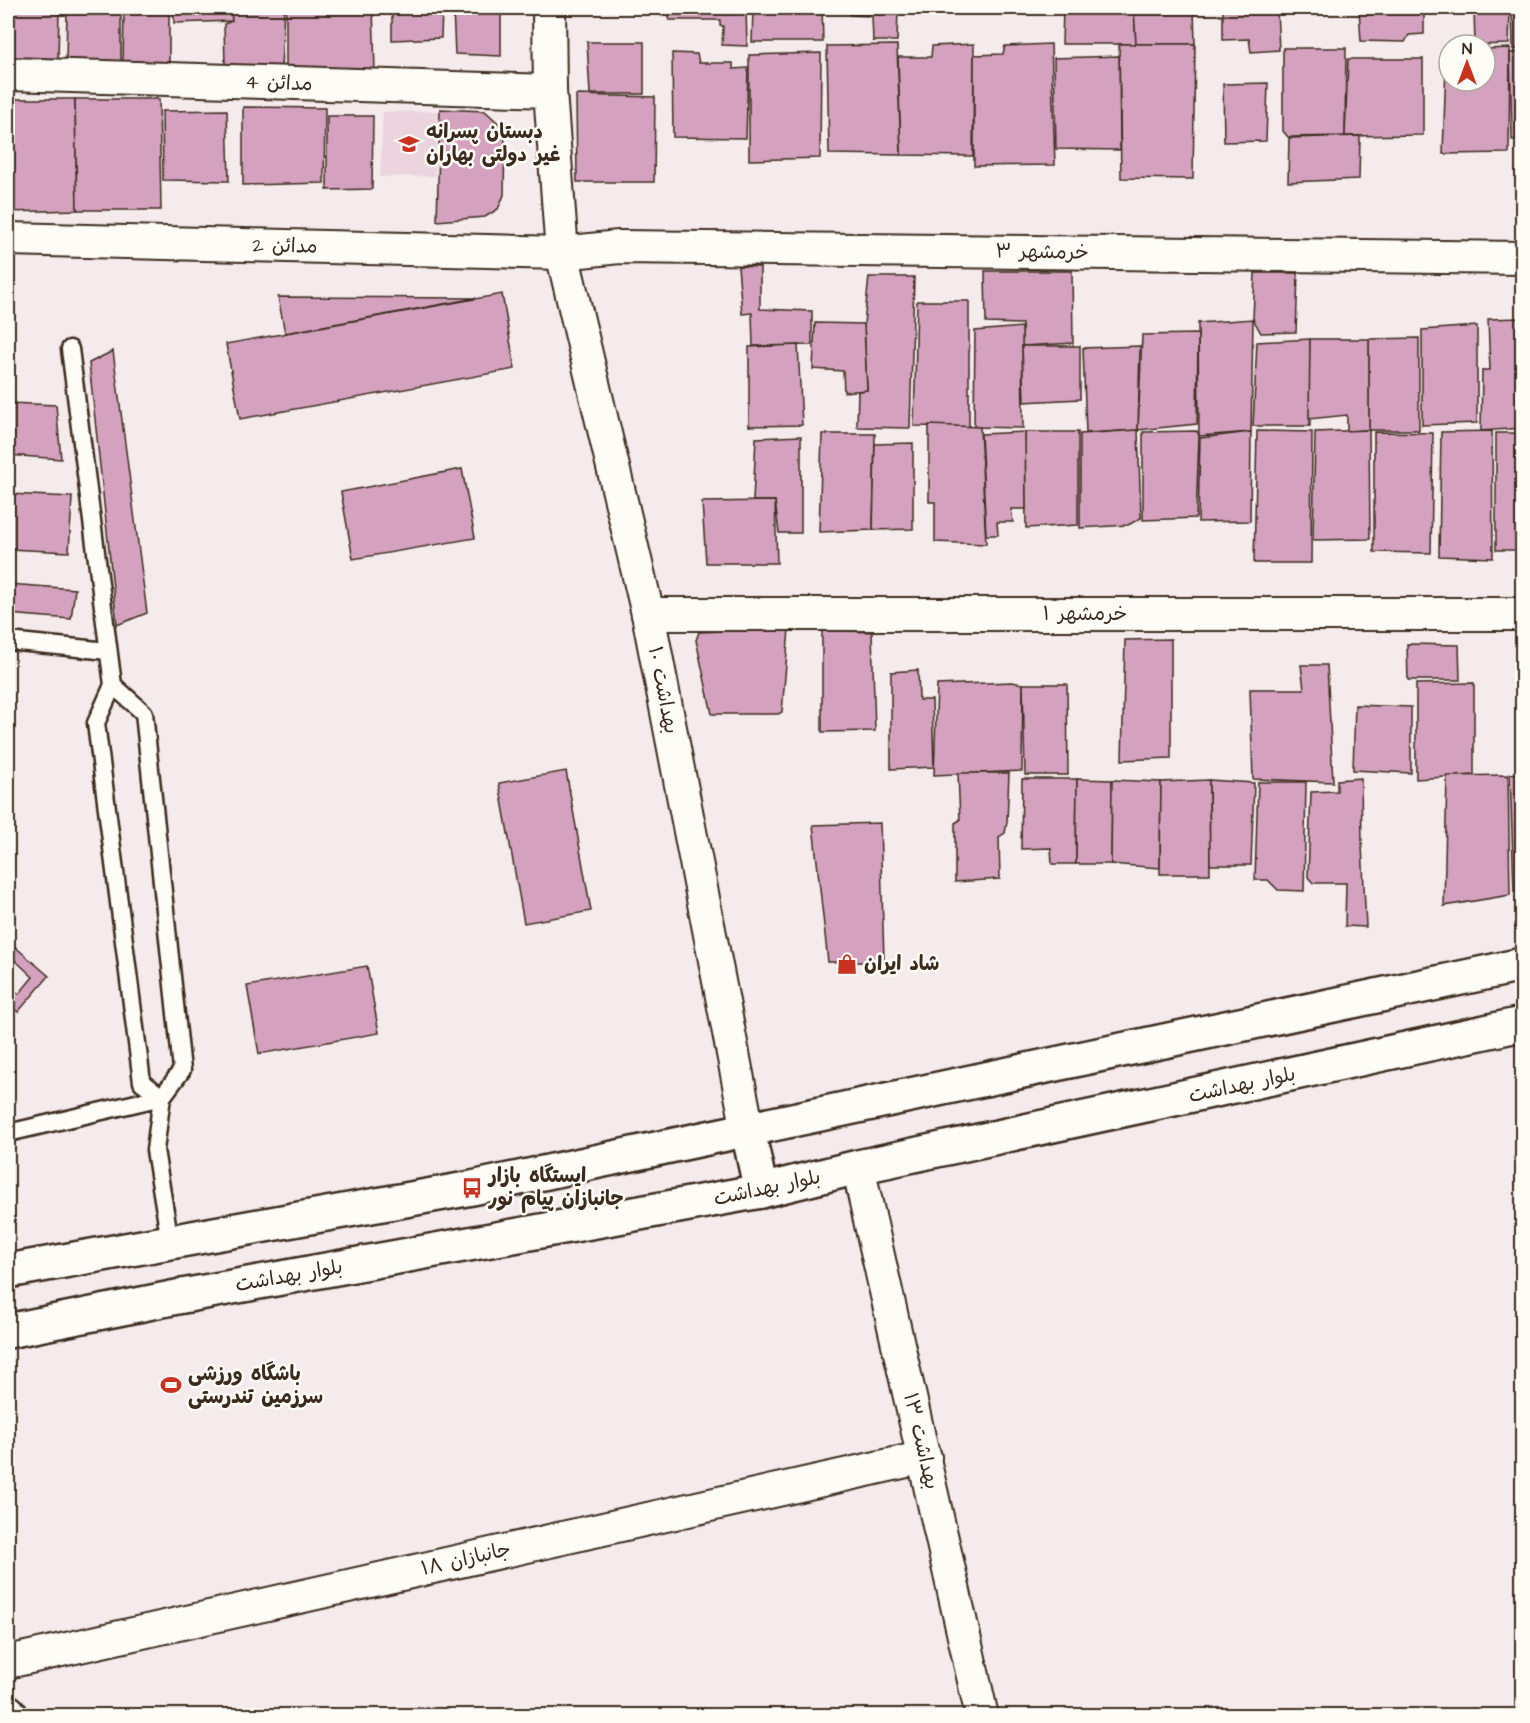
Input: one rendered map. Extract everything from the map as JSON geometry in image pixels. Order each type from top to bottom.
[{"type":"main road","points":[[8,1271],[472,1188],[1522,965]]},
{"type":"main road","name":"بلوار بهداشت","points":[[8,1331],[177,1296],[761,1191],[858,1167],[1522,1024]]},
{"type":"main road","points":[[748,1131],[761,1191]]},
{"type":"main road","points":[[8,1712],[11,1716]]},
{"type":"street","name":"بهداشت ۱۰","points":[[549,8],[550,91],[562,253],[648,614],[748,1131]]},
{"type":"street","name":"مدائن 4","points":[[8,74],[550,91]]},
{"type":"street","name":"مدائن 2","points":[[8,239],[562,253]]},
{"type":"street","name":"خرمشهر ۳","points":[[562,253],[619,247],[1522,258]]},
{"type":"street","name":"خرمشهر ۱","points":[[648,614],[1522,614]]},
{"type":"street","name":"بهداشت ۱۳","points":[[858,1167],[982,1716]]},
{"type":"street","name":"جانبازان ۱۸","points":[[8,1662],[925,1456]]},
{"type":"lane","points":[[70,349],[112,685],[96,723],[142,1082],[162,1097]]},
{"type":"lane","points":[[8,641],[108,651]]},
{"type":"lane","points":[[112,685],[144,713],[182,1070],[162,1097],[155,1150],[170,1242]]},
{"type":"lane","points":[[8,1133],[162,1097]]},
{"type":"shaded area","name":"دبستان پسرانه غیر دولتی بهاران","points":[[438,111],[435,176],[380,177],[383,112]]},
{"type":"building","points":[[8,8],[59,8],[58,64],[8,64]]},
{"type":"building","points":[[67,8],[121,8],[121,64],[66,64]]},
{"type":"building","points":[[124,8],[169,8],[169,65],[123,64]]},
{"type":"building","points":[[174,8],[231,8],[232,21],[174,23]]},
{"type":"building","points":[[231,8],[284,8],[281,68],[225,66],[224,24],[232,21]]},
{"type":"building","points":[[373,8],[375,71],[286,73],[286,10]]},
{"type":"building","points":[[392,8],[442,8],[441,38],[392,40]]},
{"type":"building","points":[[453,8],[501,8],[501,56],[455,54]]},
{"type":"building","points":[[669,8],[746,8],[747,46],[722,45],[723,26],[720,25],[720,20],[669,20]]},
{"type":"building","points":[[753,8],[822,8],[823,42],[752,42]]},
{"type":"building","points":[[849,8],[898,8],[897,41],[873,41],[872,16],[850,15]]},
{"type":"building","points":[[900,8],[930,8],[930,12],[900,10]]},
{"type":"building","points":[[935,8],[974,8],[974,12],[935,11]]},
{"type":"building","points":[[1063,8],[1134,8],[1136,44],[1062,44]]},
{"type":"building","points":[[1134,8],[1194,8],[1195,44],[1136,44]]},
{"type":"building","points":[[1200,8],[1274,8],[1277,10],[1279,50],[1251,52],[1249,39],[1223,40],[1223,10]]},
{"type":"building","points":[[1359,8],[1424,8],[1424,34],[1409,35],[1405,42],[1361,41]]},
{"type":"building","points":[[1474,8],[1510,8],[1509,44],[1497,44],[1497,33],[1475,33]]},
{"type":"building","points":[[1512,8],[1522,8],[1522,49],[1513,49]]},
{"type":"building","points":[[587,42],[644,42],[644,94],[590,94]]},
{"type":"building","points":[[974,44],[973,156],[901,155],[898,57],[931,57],[932,46]]},
{"type":"building","points":[[1051,44],[1055,165],[974,166],[974,55],[1003,54],[1005,46]]},
{"type":"building","points":[[1119,44],[1195,44],[1193,179],[1121,178]]},
{"type":"building","points":[[897,45],[901,155],[829,154],[827,46]]},
{"type":"building","points":[[1283,48],[1346,48],[1345,136],[1288,137],[1283,131]]},
{"type":"building","points":[[1510,48],[1509,153],[1443,154],[1445,93],[1497,93],[1497,49]]},
{"type":"building","points":[[1521,52],[1522,139],[1512,140],[1510,53]]},
{"type":"building","points":[[672,53],[697,54],[699,63],[733,63],[733,69],[748,68],[746,138],[673,137]]},
{"type":"building","points":[[821,53],[820,158],[749,160],[749,55]]},
{"type":"building","points":[[1119,56],[1120,150],[1056,149],[1054,58]]},
{"type":"building","points":[[1348,59],[1423,59],[1423,135],[1345,136]]},
{"type":"building","points":[[1268,83],[1266,141],[1224,142],[1223,84]]},
{"type":"building","points":[[576,95],[655,97],[654,182],[577,182]]},
{"type":"building","points":[[8,99],[75,99],[77,210],[8,212]]},
{"type":"building","points":[[75,99],[159,99],[161,210],[77,210]]},
{"type":"building","points":[[243,107],[325,108],[324,183],[243,185]]},
{"type":"building","points":[[440,109],[485,111],[505,129],[504,195],[498,209],[485,217],[437,221]]},
{"type":"building","points":[[227,110],[229,181],[163,180],[162,111]]},
{"type":"building","points":[[327,116],[373,116],[372,189],[327,190]]},
{"type":"building","points":[[1360,136],[1359,179],[1288,182],[1289,138]]},
{"type":"building","points":[[738,266],[760,267],[760,309],[812,311],[812,345],[753,346],[752,313],[742,314]]},
{"type":"building","points":[[985,271],[1072,271],[1073,343],[1022,346],[1022,324],[986,323]]},
{"type":"building","points":[[1255,273],[1298,273],[1296,332],[1261,333],[1253,319]]},
{"type":"building","points":[[869,277],[914,277],[910,428],[857,427],[858,391],[867,390],[864,324]]},
{"type":"building","points":[[502,294],[515,369],[240,419],[226,344]]},
{"type":"building","points":[[278,297],[476,298],[285,333]]},
{"type":"building","points":[[917,301],[969,301],[969,427],[914,426]]},
{"type":"building","points":[[1522,318],[1522,428],[1481,431],[1482,370],[1490,370],[1488,319]]},
{"type":"building","points":[[1253,319],[1251,432],[1199,436],[1198,323]]},
{"type":"building","points":[[815,323],[864,324],[867,390],[844,392],[843,371],[813,369]]},
{"type":"building","points":[[1477,326],[1477,423],[1422,425],[1422,330]]},
{"type":"building","points":[[1022,327],[1023,428],[974,427],[975,331]]},
{"type":"building","points":[[1198,334],[1197,424],[1138,430],[1142,335]]},
{"type":"building","points":[[1419,338],[1419,430],[1369,430],[1369,339]]},
{"type":"building","points":[[1310,339],[1310,426],[1253,426],[1257,342]]},
{"type":"building","points":[[1310,339],[1369,339],[1369,430],[1347,431],[1347,415],[1309,419]]},
{"type":"building","points":[[798,345],[802,425],[749,426],[749,347]]},
{"type":"building","points":[[1022,346],[1080,346],[1080,399],[1024,402]]},
{"type":"building","points":[[1140,346],[1138,430],[1086,433],[1083,348]]},
{"type":"building","points":[[113,351],[147,613],[117,625],[89,363]]},
{"type":"building","points":[[8,403],[56,405],[61,459],[8,455]]},
{"type":"building","points":[[929,425],[980,427],[986,544],[935,542],[935,502],[929,502]]},
{"type":"building","points":[[1138,430],[1141,518],[1128,525],[1080,528],[1080,434]]},
{"type":"building","points":[[1369,430],[1370,539],[1313,540],[1315,432]]},
{"type":"building","points":[[1197,431],[1199,436],[1196,518],[1143,520],[1143,432]]},
{"type":"building","points":[[1257,431],[1312,432],[1311,563],[1254,563]]},
{"type":"building","points":[[1492,431],[1493,558],[1439,556],[1441,432]]},
{"type":"building","points":[[1025,432],[1078,432],[1078,525],[1026,528]]},
{"type":"building","points":[[1025,432],[1026,509],[1011,509],[1013,522],[997,522],[998,535],[986,535],[981,434]]},
{"type":"building","points":[[1251,432],[1250,521],[1198,522],[1200,438]]},
{"type":"building","points":[[1374,432],[1433,433],[1431,553],[1374,552]]},
{"type":"building","points":[[1496,433],[1522,433],[1522,550],[1496,550]]},
{"type":"building","points":[[822,434],[875,434],[873,530],[819,532]]},
{"type":"building","points":[[801,436],[801,533],[779,533],[775,501],[753,501],[756,438]]},
{"type":"building","points":[[913,443],[913,529],[873,530],[875,444]]},
{"type":"building","points":[[462,469],[475,538],[353,559],[341,492]]},
{"type":"building","points":[[8,494],[72,497],[69,552],[8,549]]},
{"type":"building","points":[[775,501],[777,563],[706,563],[702,502]]},
{"type":"building","points":[[8,584],[75,589],[71,619],[8,614]]},
{"type":"building","points":[[789,629],[782,712],[778,714],[712,714],[696,640],[699,632]]},
{"type":"building","points":[[822,630],[872,632],[875,731],[822,732]]},
{"type":"building","points":[[1171,639],[1171,758],[1122,760],[1125,640]]},
{"type":"building","points":[[1407,644],[1459,645],[1460,680],[1408,680]]},
{"type":"building","points":[[1301,665],[1327,665],[1333,782],[1253,779],[1250,689],[1304,689]]},
{"type":"building","points":[[918,670],[919,700],[932,700],[934,767],[891,769],[891,672]]},
{"type":"building","points":[[1012,682],[1023,684],[1022,771],[934,775],[937,685]]},
{"type":"building","points":[[1474,683],[1474,775],[1416,779],[1416,684]]},
{"type":"building","points":[[1023,684],[1067,684],[1068,775],[1025,775]]},
{"type":"building","points":[[1355,705],[1411,707],[1411,773],[1353,770]]},
{"type":"building","points":[[566,771],[591,911],[524,923],[499,783]]},
{"type":"building","points":[[958,773],[1009,773],[1007,822],[1005,833],[999,837],[1000,879],[955,882],[955,823],[960,820]]},
{"type":"building","points":[[1522,773],[1522,890],[1514,891],[1510,774]]},
{"type":"building","points":[[1508,775],[1510,895],[1444,906],[1447,776]]},
{"type":"building","points":[[1361,778],[1366,927],[1345,926],[1346,883],[1313,883],[1308,877],[1311,792],[1337,791],[1337,780]]},
{"type":"building","points":[[1022,779],[1077,779],[1076,864],[1052,864],[1051,848],[1021,849]]},
{"type":"building","points":[[1077,779],[1112,780],[1111,864],[1076,864]]},
{"type":"building","points":[[1112,780],[1161,782],[1160,868],[1111,864]]},
{"type":"building","points":[[1209,780],[1210,874],[1160,874],[1161,782]]},
{"type":"building","points":[[1209,780],[1254,783],[1251,865],[1210,865]]},
{"type":"building","points":[[1258,782],[1306,782],[1304,891],[1278,890],[1268,880],[1255,880]]},
{"type":"building","points":[[880,823],[884,962],[828,962],[813,825]]},
{"type":"building","points":[[13,945],[49,976],[18,1012],[8,1003],[8,984],[19,994],[33,977],[16,961],[8,970],[8,952]]},
{"type":"building","points":[[367,966],[379,1033],[259,1054],[247,986]]},
{"type":"place","name":"دبستان پسرانه غیر دولتی بهاران","points":[[409,144]]},
{"type":"place","name":"شاد ایران","points":[[847,964]]},
{"type":"place","name":"ایستگاه بازار جانبازان پیام نور","points":[[472,1188]]},
{"type":"place","name":"باشگاه ورزشی سرزمین تندرستی","points":[[171,1385]]}]
